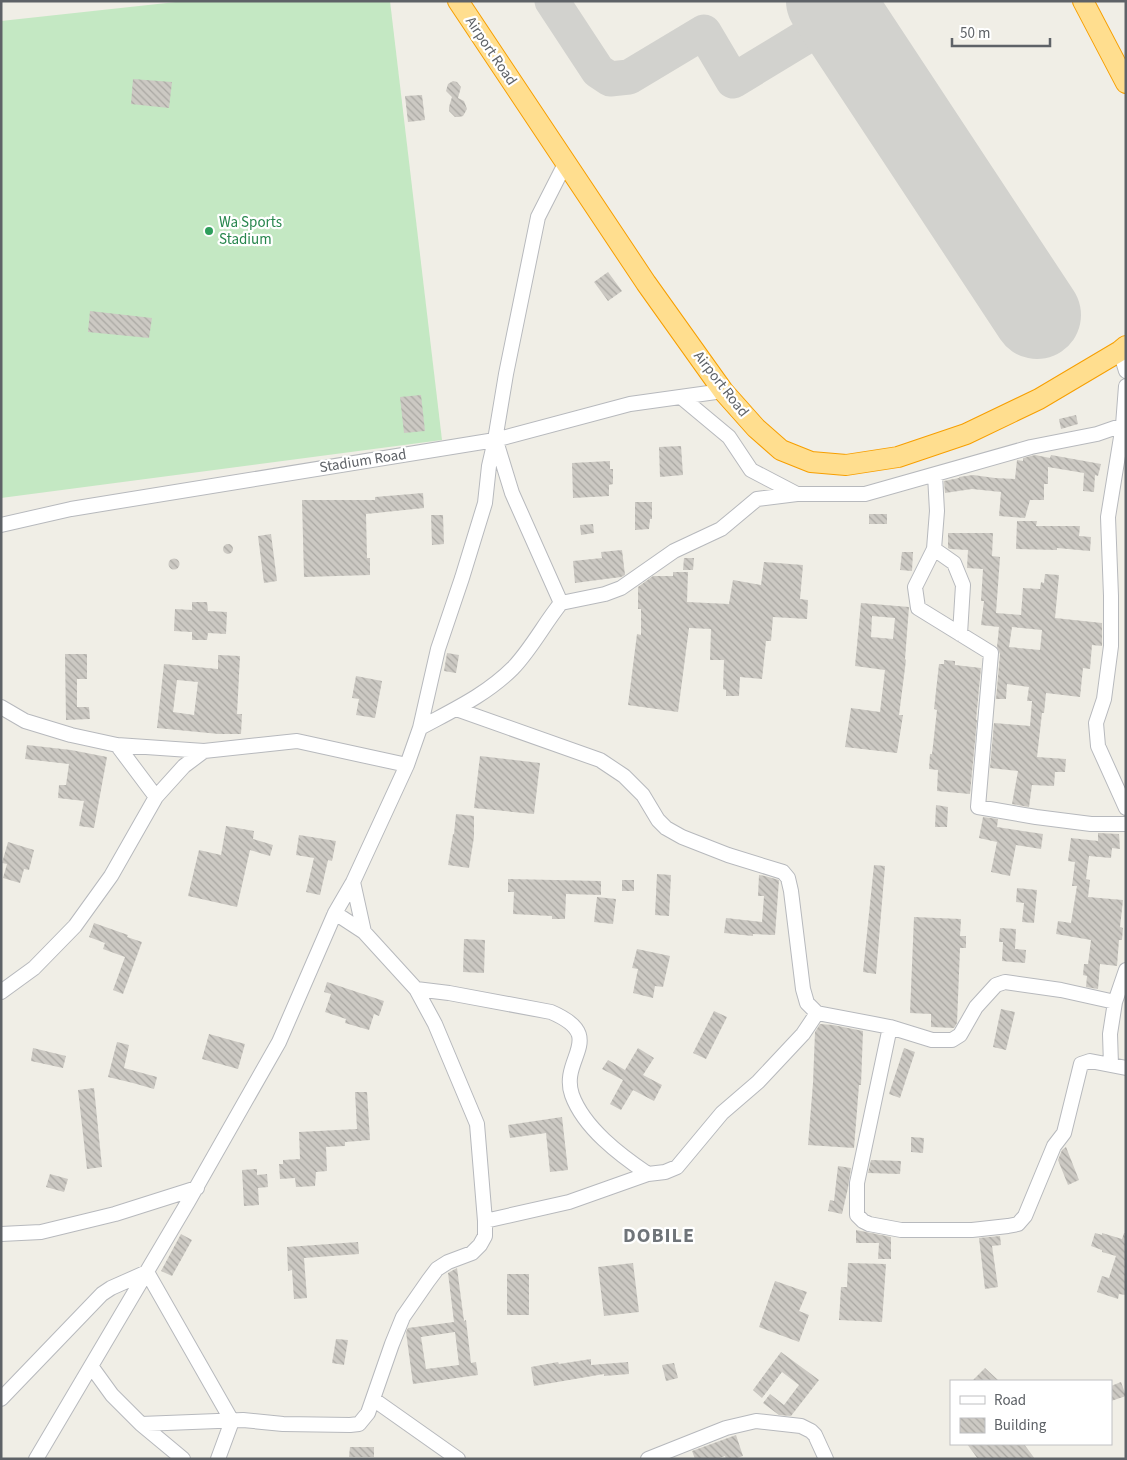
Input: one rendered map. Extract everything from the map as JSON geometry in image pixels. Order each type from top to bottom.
[{"type":"highway","name":"Airport Road","points":[[458,1],[646,283],[723,391],[756,428],[781,450],[811,462],[846,465],[898,457],[966,434],[1039,398],[1123,349]]},
{"type":"highway","points":[[1083,1],[1124,72]]},
{"type":"street","points":[[36,1459],[197,1188],[278,1042],[335,913],[353,882],[407,765],[420,728],[438,649],[485,503],[489,466],[496,440],[506,374],[538,216],[566,162]]},
{"type":"street","points":[[1123,349],[1126,371]]},
{"type":"street","points":[[1126,386],[1119,485],[1108,517],[1111,646],[1104,699],[1096,723],[1098,746],[1126,808]]},
{"type":"street","name":"Stadium Road","points":[[1,525],[80,507],[496,440],[630,404],[723,391]]},
{"type":"street","points":[[681,397],[729,437],[751,470],[797,494]]},
{"type":"street","points":[[420,728],[484,693],[513,668],[561,603],[604,594],[621,588],[674,551],[721,529],[758,500],[797,494],[865,494],[1030,447],[1097,434],[1123,426]]},
{"type":"street","points":[[496,440],[512,492],[561,603]]},
{"type":"street","points":[[935,475],[937,512],[934,549],[916,587],[918,608],[991,652],[978,807],[1092,824],[1126,824]]},
{"type":"street","points":[[934,549],[954,563],[963,586],[960,634]]},
{"type":"street","points":[[1,707],[25,721],[71,735],[117,745],[204,751],[297,741],[407,765]]},
{"type":"street","points":[[456,709],[600,760],[624,776],[643,795],[658,820],[666,828],[719,851],[783,872],[788,878],[791,891],[803,989],[808,1003],[818,1013],[890,1027],[932,1040],[952,1040],[960,1035],[976,1007],[996,985],[1005,982],[1061,990],[1115,1002]]},
{"type":"street","points":[[117,745],[156,797]]},
{"type":"street","points":[[1,992],[34,968],[75,926],[112,876],[156,797],[184,766],[204,751]]},
{"type":"street","points":[[353,882],[364,932]]},
{"type":"street","points":[[141,1424],[243,1420],[283,1424],[359,1424],[368,1413],[374,1399],[403,1317],[437,1269],[448,1262],[472,1253],[480,1246],[485,1236],[477,1124],[436,1024],[416,989],[364,932],[335,913]]},
{"type":"street","points":[[1111,1065],[1110,1034],[1115,1002],[1126,970]]},
{"type":"street","points":[[416,989],[449,993],[551,1012],[566,1018],[579,1035],[580,1045],[570,1073],[571,1092],[577,1107],[585,1119],[609,1144],[648,1174]]},
{"type":"street","points":[[485,1221],[569,1202],[648,1174],[665,1172],[677,1167],[722,1113],[758,1082],[803,1034],[818,1013]]},
{"type":"street","points":[[890,1027],[857,1184],[857,1215],[869,1224],[901,1230],[972,1230],[1018,1224],[1026,1216],[1054,1146],[1064,1133],[1081,1064],[1090,1061],[1126,1068]]},
{"type":"street","points":[[1,1234],[41,1232],[115,1214],[197,1188]]},
{"type":"street","points":[[1,1399],[102,1294],[147,1272]]},
{"type":"street","points":[[147,1272],[232,1421],[218,1459]]},
{"type":"street","points":[[91,1366],[112,1395],[141,1424],[183,1459]]},
{"type":"street","points":[[374,1399],[458,1459]]},
{"type":"street","points":[[648,1459],[726,1428],[756,1421],[801,1426],[810,1430],[815,1435],[826,1459]]},
{"type":"green space","name":"Wa Sports Stadium","points":[[185,1],[390,1],[442,440],[1,498],[1,21]]},
{"type":"building","points":[[133,79],[172,82],[169,108],[131,104]]},
{"type":"building","points":[[453,81],[457,82],[461,87],[458,98],[464,101],[467,109],[463,116],[459,117],[455,117],[449,111],[452,97],[446,91],[448,84]]},
{"type":"building","points":[[422,95],[425,120],[408,122],[405,96]]},
{"type":"building","points":[[608,272],[622,291],[608,301],[594,282]]},
{"type":"building","points":[[90,311],[152,318],[149,338],[88,332]]},
{"type":"building","points":[[421,395],[425,431],[404,433],[400,397]]},
{"type":"building","points":[[1076,415],[1078,424],[1061,429],[1059,419]]},
{"type":"building","points":[[681,446],[683,475],[660,477],[659,447]]},
{"type":"building","points":[[1035,455],[1050,458],[1051,455],[1101,464],[1098,476],[1095,475],[1094,492],[1083,491],[1084,473],[1048,467],[1048,484],[1044,484],[1044,500],[1030,500],[1025,518],[999,516],[1001,492],[972,489],[945,493],[944,481],[959,477],[973,475],[1015,479],[1017,460],[1023,461],[1023,458]]},
{"type":"building","points":[[610,461],[610,469],[613,469],[613,484],[609,485],[609,496],[573,498],[572,463]]},
{"type":"building","points":[[423,493],[424,508],[366,514],[367,558],[370,558],[370,575],[304,577],[302,500],[375,500],[375,497]]},
{"type":"building","points":[[635,502],[652,502],[652,519],[650,519],[649,529],[635,530]]},
{"type":"building","points":[[869,514],[887,514],[887,524],[869,524]]},
{"type":"building","points":[[431,515],[443,515],[444,544],[432,545]]},
{"type":"building","points":[[1017,521],[1037,521],[1036,526],[1080,526],[1079,536],[1091,537],[1090,551],[1057,548],[1057,550],[1016,549]]},
{"type":"building","points":[[593,524],[594,533],[581,535],[580,525]]},
{"type":"building","points":[[948,533],[993,533],[992,556],[1000,557],[996,613],[1021,615],[1023,588],[1040,589],[1041,582],[1044,583],[1045,574],[1059,575],[1055,618],[1102,623],[1102,646],[1092,645],[1090,669],[1083,668],[1080,697],[1046,693],[1037,757],[1066,759],[1065,772],[1055,772],[1054,786],[1032,785],[1029,807],[1012,804],[1018,771],[990,768],[994,723],[1030,726],[1032,701],[1027,701],[1029,687],[1007,684],[1006,699],[996,699],[1000,654],[997,647],[999,627],[981,625],[984,601],[981,601],[983,569],[967,568],[968,550],[948,548]],"holes":[[[1012,627],[1042,630],[1040,650],[1009,647]]]},
{"type":"building","points":[[271,534],[277,581],[264,583],[258,536]]},
{"type":"building","points":[[226,544],[230,544],[233,549],[232,553],[226,554],[223,551],[223,547]]},
{"type":"building","points":[[622,550],[625,575],[575,583],[573,561],[602,558],[601,552]]},
{"type":"building","points":[[902,552],[913,552],[912,571],[900,570]]},
{"type":"building","points":[[684,558],[694,558],[693,570],[683,570]]},
{"type":"building","points":[[172,559],[176,559],[179,564],[178,568],[172,569],[169,566],[169,562]]},
{"type":"building","points":[[764,562],[803,565],[800,599],[808,600],[807,619],[773,617],[771,641],[766,641],[762,679],[740,677],[739,696],[726,696],[726,690],[723,689],[724,660],[710,660],[711,629],[689,628],[678,712],[628,705],[637,634],[641,635],[641,609],[638,609],[638,587],[653,576],[673,576],[673,572],[688,572],[687,602],[729,604],[733,580],[761,585]]},
{"type":"building","points":[[192,602],[207,602],[208,611],[227,612],[226,634],[208,633],[207,640],[192,640],[192,632],[174,631],[175,609],[192,610]]},
{"type":"building","points":[[861,603],[909,607],[906,660],[899,715],[903,715],[897,753],[845,747],[851,708],[880,712],[885,670],[855,666]],"holes":[[[872,616],[895,618],[893,639],[871,637]]]},
{"type":"building","points":[[447,653],[459,655],[456,673],[444,671]]},
{"type":"building","points":[[65,654],[87,654],[87,679],[77,679],[77,707],[89,707],[90,719],[66,720]]},
{"type":"building","points":[[218,655],[240,656],[237,714],[242,714],[241,734],[219,734],[157,728],[164,664],[218,669]],"holes":[[[177,680],[198,682],[194,715],[173,712]]]},
{"type":"building","points":[[944,660],[955,661],[955,665],[981,668],[970,794],[937,791],[938,770],[929,769],[937,710],[934,709],[939,664],[944,664]]},
{"type":"building","points":[[356,676],[382,681],[375,718],[356,715],[359,699],[352,698]]},
{"type":"building","points":[[27,745],[71,750],[107,757],[94,828],[79,826],[84,801],[58,798],[59,785],[66,785],[69,764],[25,759]]},
{"type":"building","points":[[480,756],[540,763],[534,814],[474,808]]},
{"type":"building","points":[[936,805],[948,807],[947,827],[935,827]]},
{"type":"building","points":[[456,814],[474,816],[474,837],[469,868],[448,865]]},
{"type":"building","points":[[983,817],[998,819],[997,827],[1043,834],[1041,849],[1016,845],[1010,876],[991,872],[997,842],[979,838]]},
{"type":"building","points":[[226,826],[254,831],[253,839],[273,845],[270,856],[250,850],[237,907],[188,896],[199,850],[221,855]]},
{"type":"building","points":[[1098,833],[1119,834],[1120,849],[1112,848],[1111,858],[1089,856],[1086,879],[1090,880],[1088,897],[1123,900],[1120,927],[1123,928],[1122,940],[1119,940],[1117,966],[1100,964],[1098,989],[1086,987],[1087,976],[1083,975],[1084,964],[1088,964],[1091,940],[1056,934],[1058,921],[1071,923],[1077,886],[1072,886],[1075,862],[1068,861],[1071,838],[1098,841]]},
{"type":"building","points":[[299,835],[336,841],[332,861],[328,860],[320,895],[306,892],[314,858],[296,855]]},
{"type":"building","points":[[8,842],[34,850],[29,870],[24,869],[20,883],[3,878],[7,864],[2,863]]},
{"type":"building","points":[[874,865],[885,866],[876,974],[863,972]]},
{"type":"building","points":[[657,874],[671,875],[669,916],[655,915]]},
{"type":"building","points":[[759,875],[779,880],[775,935],[753,934],[753,936],[724,933],[726,918],[762,922],[764,896],[758,896]]},
{"type":"building","points":[[508,879],[601,881],[601,895],[566,894],[565,919],[552,919],[552,916],[513,914],[514,892],[508,892]]},
{"type":"building","points":[[622,880],[634,880],[634,891],[622,891]]},
{"type":"building","points":[[1017,888],[1037,890],[1034,923],[1022,922],[1024,903],[1016,902]]},
{"type":"building","points":[[597,897],[616,899],[613,924],[594,922]]},
{"type":"building","points":[[914,917],[961,919],[960,936],[966,936],[966,948],[960,948],[957,1023],[954,1028],[931,1027],[931,1014],[910,1013]]},
{"type":"building","points":[[94,923],[142,942],[123,994],[113,990],[125,957],[103,949],[105,943],[89,937]]},
{"type":"building","points":[[1000,928],[1016,929],[1015,949],[1026,950],[1025,963],[1002,961],[1003,942],[999,942]]},
{"type":"building","points":[[464,939],[485,940],[484,973],[463,972]]},
{"type":"building","points":[[637,949],[670,956],[663,987],[655,986],[653,998],[633,993],[638,969],[632,968]]},
{"type":"building","points":[[327,982],[384,1001],[379,1016],[374,1014],[369,1030],[345,1023],[346,1019],[325,1012],[331,994],[324,992]]},
{"type":"building","points":[[1001,1009],[1015,1012],[1006,1050],[993,1047]]},
{"type":"building","points":[[714,1011],[727,1017],[706,1059],[693,1053]]},
{"type":"building","points":[[820,1024],[863,1031],[861,1085],[859,1085],[854,1148],[808,1145],[815,1032]]},
{"type":"building","points":[[209,1034],[245,1044],[238,1069],[202,1059]]},
{"type":"building","points":[[117,1042],[129,1045],[124,1068],[157,1077],[154,1089],[108,1077]]},
{"type":"building","points":[[33,1048],[66,1056],[63,1068],[31,1061]]},
{"type":"building","points":[[638,1048],[654,1058],[643,1075],[662,1085],[654,1101],[633,1090],[621,1110],[610,1104],[623,1080],[602,1069],[608,1060],[625,1070]]},
{"type":"building","points":[[904,1048],[915,1052],[900,1098],[889,1094]]},
{"type":"building","points":[[94,1088],[102,1167],[87,1169],[78,1090]]},
{"type":"building","points":[[355,1092],[367,1092],[370,1140],[345,1142],[345,1146],[326,1147],[327,1171],[316,1172],[315,1186],[296,1187],[295,1178],[280,1179],[279,1164],[283,1164],[283,1160],[300,1159],[299,1132],[357,1129]]},
{"type":"building","points":[[562,1117],[568,1170],[550,1172],[546,1133],[510,1138],[508,1125]]},
{"type":"building","points":[[911,1137],[924,1138],[923,1153],[911,1152]]},
{"type":"building","points":[[1066,1147],[1079,1180],[1068,1185],[1058,1160],[1062,1150]]},
{"type":"building","points":[[871,1160],[901,1161],[900,1174],[868,1173]]},
{"type":"building","points":[[838,1166],[851,1168],[842,1214],[828,1211],[830,1200],[834,1201]]},
{"type":"building","points":[[257,1169],[257,1175],[267,1174],[268,1187],[258,1188],[259,1205],[244,1206],[242,1170]]},
{"type":"building","points":[[50,1174],[68,1179],[64,1192],[46,1187]]},
{"type":"building","points":[[856,1230],[891,1237],[891,1259],[878,1259],[879,1243],[856,1243]]},
{"type":"building","points":[[1095,1233],[1102,1235],[1102,1233],[1122,1239],[1124,1233],[1126,1233],[1126,1295],[1119,1294],[1118,1299],[1097,1292],[1102,1276],[1109,1278],[1116,1256],[1091,1246]]},
{"type":"building","points":[[181,1234],[192,1240],[172,1276],[161,1271]]},
{"type":"building","points":[[1000,1236],[1001,1245],[992,1246],[998,1287],[985,1289],[979,1238]]},
{"type":"building","points":[[358,1242],[359,1254],[304,1258],[307,1298],[294,1299],[292,1270],[288,1271],[287,1247]]},
{"type":"building","points":[[633,1263],[639,1312],[604,1316],[598,1267]]},
{"type":"building","points":[[848,1263],[886,1264],[882,1322],[839,1320],[841,1287],[847,1287]]},
{"type":"building","points":[[457,1268],[471,1363],[476,1362],[478,1375],[413,1384],[406,1332],[408,1328],[454,1322],[448,1273]],"holes":[[[455,1332],[459,1365],[426,1369],[421,1337]]]},
{"type":"building","points":[[507,1274],[529,1274],[529,1315],[507,1315]]},
{"type":"building","points":[[775,1281],[807,1292],[799,1311],[809,1315],[799,1342],[759,1327]]},
{"type":"building","points":[[336,1339],[348,1340],[344,1365],[332,1363]]},
{"type":"building","points":[[781,1352],[819,1380],[791,1416],[779,1415],[763,1403],[770,1394],[784,1405],[799,1385],[782,1372],[762,1398],[753,1390]]},
{"type":"building","points":[[591,1359],[591,1365],[628,1362],[629,1374],[604,1376],[604,1374],[534,1386],[531,1367]]},
{"type":"building","points":[[674,1363],[678,1378],[666,1381],[662,1365]]},
{"type":"building","points":[[985,1368],[998,1380],[973,1380]]},
{"type":"building","points":[[1121,1382],[1126,1396],[1112,1401],[1112,1386]]},
{"type":"building","points":[[736,1435],[743,1456],[734,1459],[726,1459],[725,1456],[717,1459],[695,1459],[692,1451]]},
{"type":"building","points":[[968,1445],[1025,1445],[1035,1459],[978,1459]]},
{"type":"building","points":[[350,1447],[374,1447],[374,1457],[349,1457]]},
{"type":"taxiway","points":[[552,1],[598,71],[610,79],[629,77],[704,32],[733,81],[840,16]]},
{"type":"runway","points":[[830,1],[1037,315]]},
{"type":"place","name":"Wa Sports Stadium","points":[[209,231]]},
{"type":"district","name":"DOBILE","points":[[659,1236]]}]
